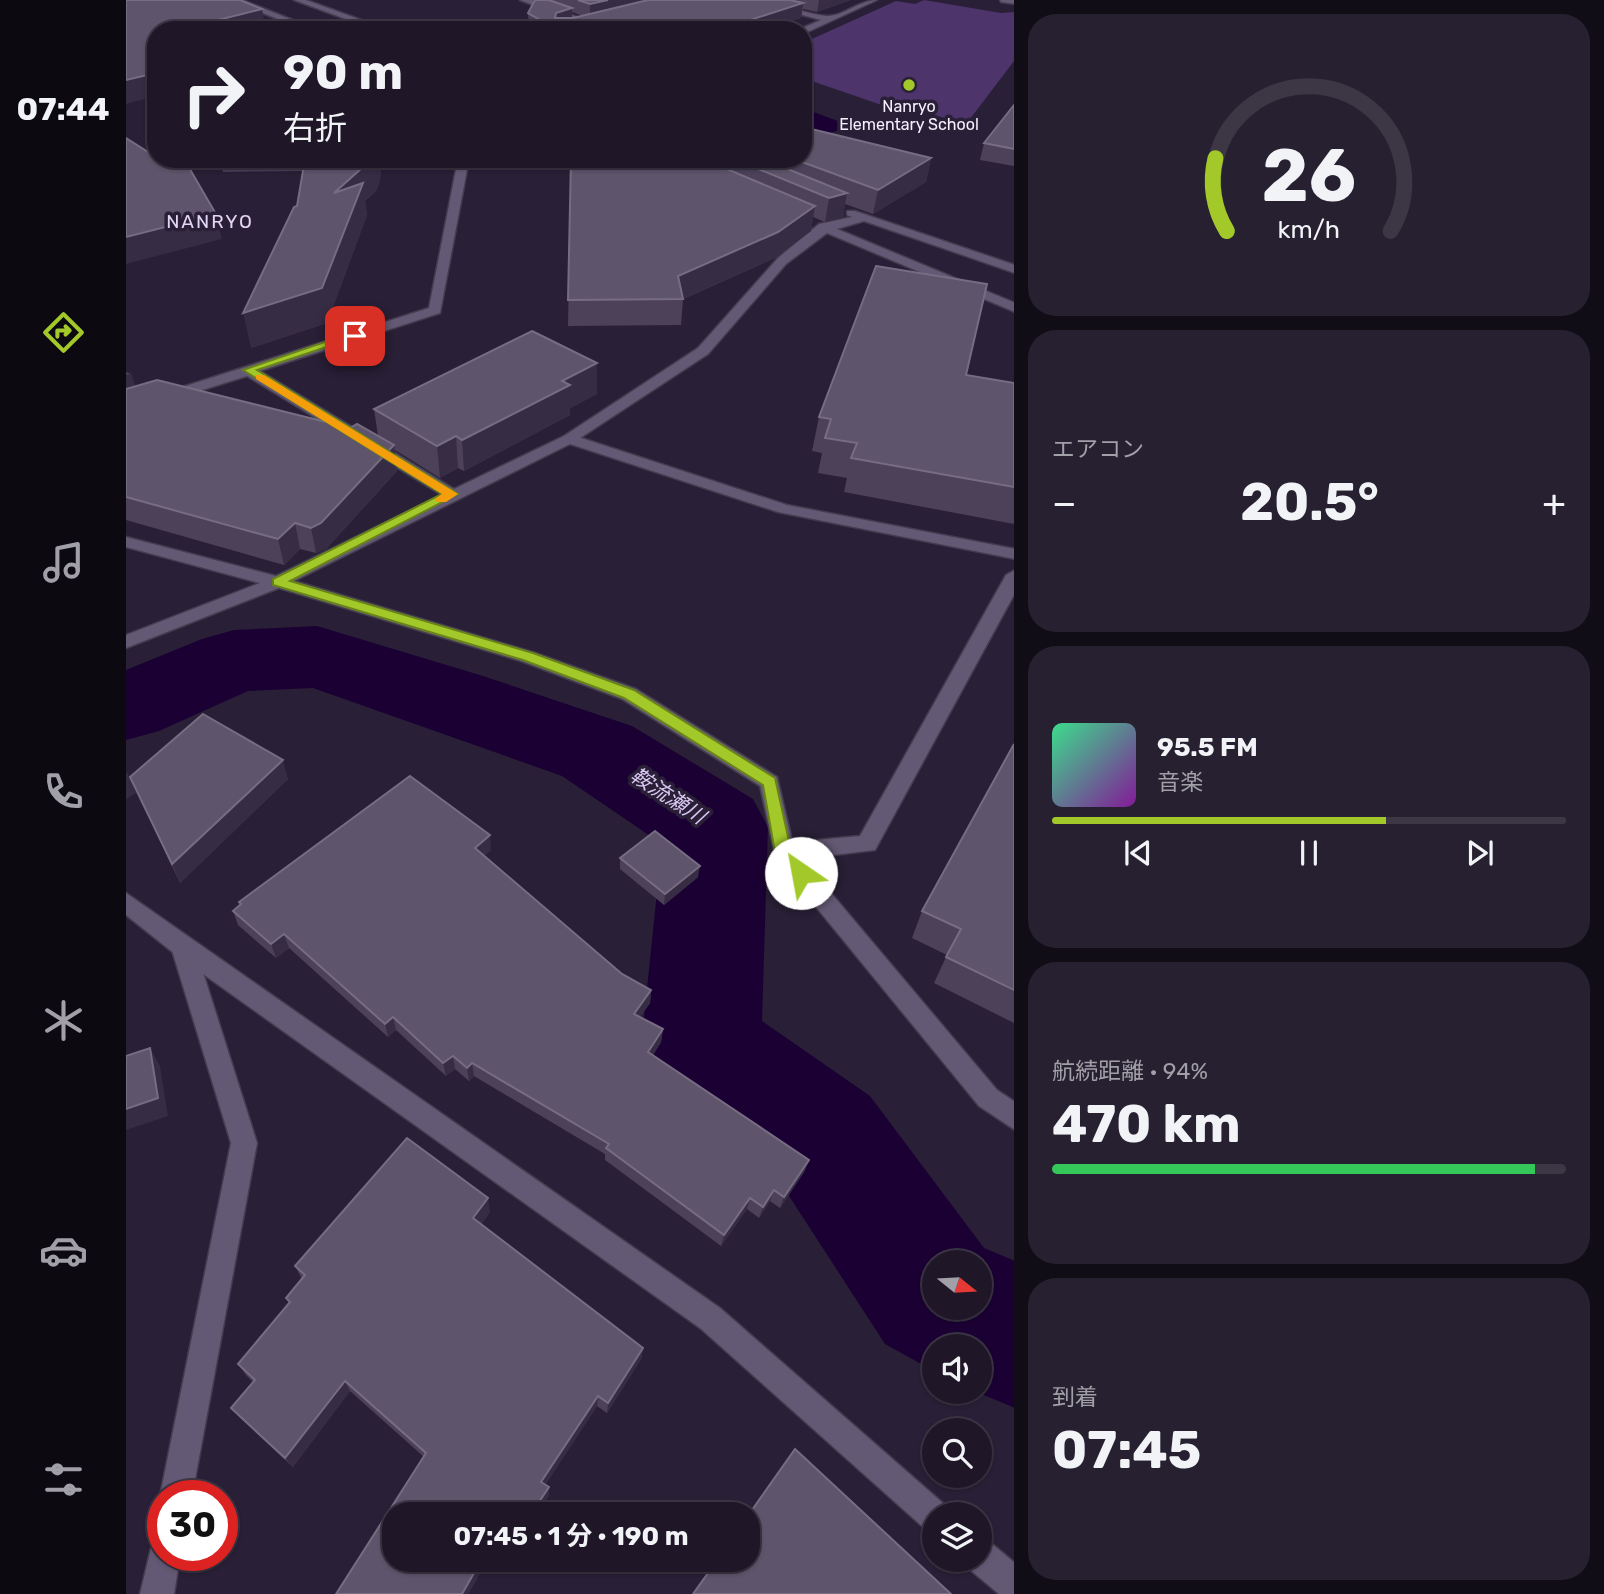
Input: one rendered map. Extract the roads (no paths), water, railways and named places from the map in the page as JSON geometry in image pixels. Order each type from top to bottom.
[{"type":"street","points":[[234,0],[290,21]]},
{"type":"street","points":[[298,0],[360,21]]},
{"type":"street","points":[[524,0],[583,21]]},
{"type":"street","points":[[750,0],[829,19]]},
{"type":"street","points":[[812,27],[873,0]]},
{"type":"street","points":[[1004,0],[1014,2]]},
{"type":"street","points":[[598,21],[602,20]]},
{"type":"street","points":[[126,410],[435,310],[462,168]]},
{"type":"street","points":[[837,208],[1014,269]]},
{"type":"street","points":[[126,642],[278,582],[452,494],[569,439],[703,351],[782,261],[820,226],[863,218]]},
{"type":"street","points":[[820,226],[1014,308]]},
{"type":"street","points":[[248,370],[452,494]]},
{"type":"street","points":[[569,439],[784,509],[1014,554]]},
{"type":"street","points":[[126,542],[278,582],[528,657],[629,694],[770,782],[784,852],[988,1098],[1014,1118]]},
{"type":"street","points":[[784,852],[867,844],[1014,575]]},
{"type":"street","points":[[126,902],[183,947],[709,1318],[922,1505]]},
{"type":"street","points":[[179,1480],[244,1143],[183,947]]},
{"type":"street","points":[[992,1567],[1014,1586]]},
{"type":"street","points":[[157,1594],[161,1571]]},
{"type":"waterway","name":"鞍流瀬川","points":[[126,707],[234,661],[317,657],[450,699],[597,751],[716,827],[701,1046],[825,1139],[922,1278]]},
{"type":"waterway","name":"鞍流瀬川","points":[[983,1320],[1014,1336]]},
{"type":"place","name":"Nanryo Elementary School","points":[[909,85]]},
{"type":"district","name":"NANRYO","points":[[210,221]]}]
